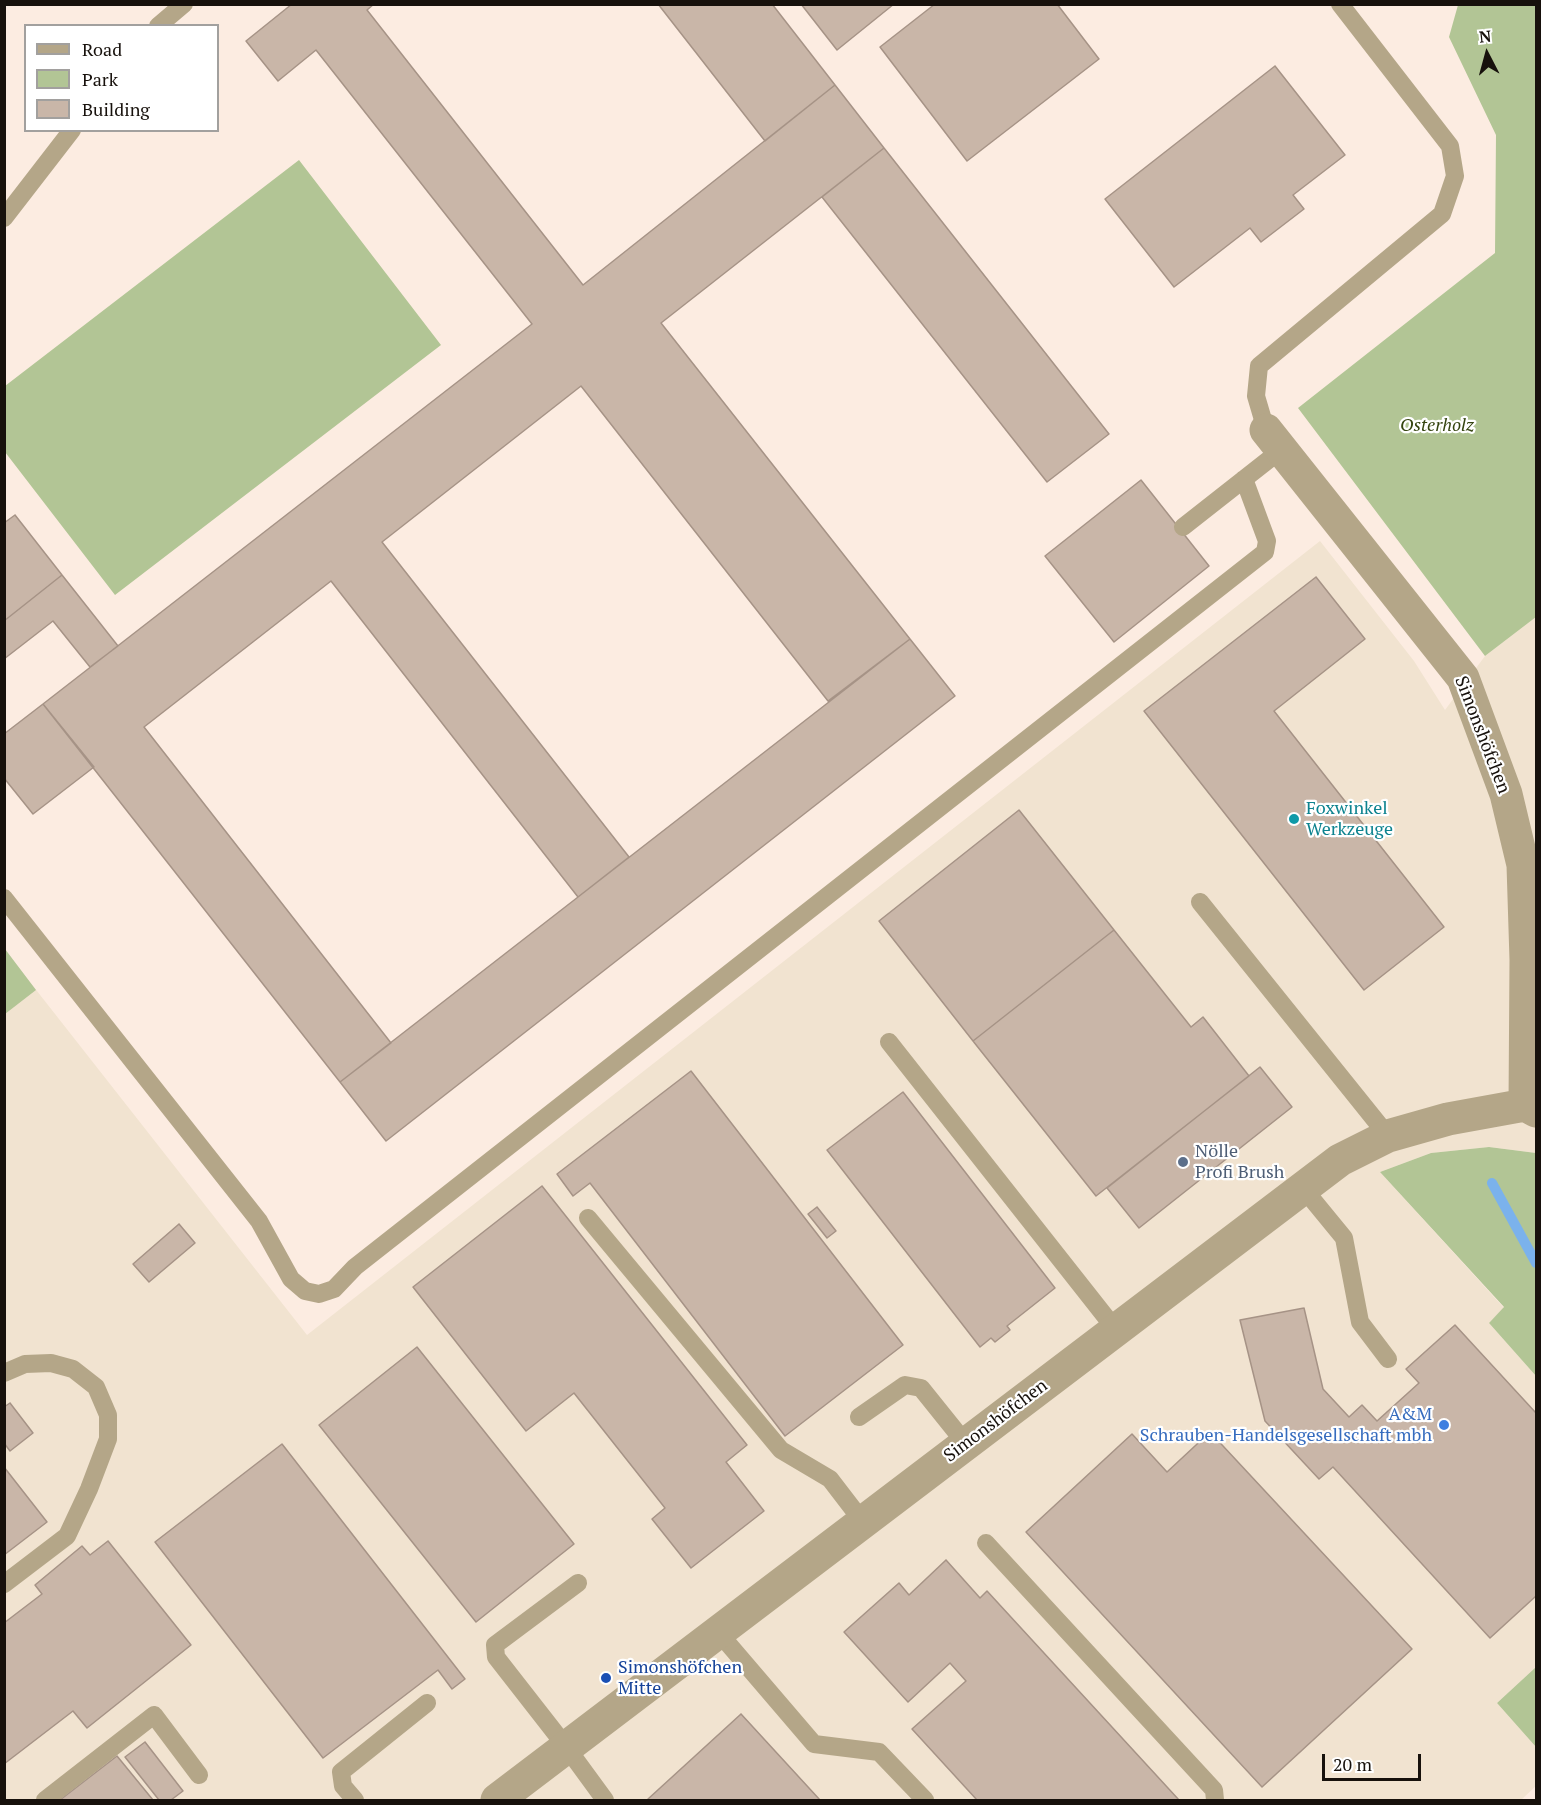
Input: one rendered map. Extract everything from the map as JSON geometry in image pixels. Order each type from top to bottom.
[{"type":"street","name":"Simonshöfchen","points":[[514,1796],[567,1748],[1340,1160],[1388,1136],[1448,1119],[1531,1108],[1523,865],[1506,794],[1463,678],[1274,440]]},
{"type":"lane","points":[[160,24],[184,4]]},
{"type":"lane","points":[[1183,527],[1244,479],[1274,440],[1256,396],[1259,366],[1442,214],[1455,176],[1450,146],[1340,4]]},
{"type":"lane","points":[[4,219],[70,132]]},
{"type":"lane","points":[[4,898],[259,1221],[291,1279],[305,1291],[320,1294],[334,1290],[355,1267],[1265,552],[1267,541],[1244,479]]},
{"type":"lane","points":[[1200,902],[1388,1136]]},
{"type":"lane","points":[[889,1042],[1116,1330]]},
{"type":"lane","points":[[1303,1188],[1344,1238],[1360,1322],[1388,1359]]},
{"type":"lane","points":[[588,1218],[781,1450],[830,1479],[863,1522]]},
{"type":"lane","points":[[4,1373],[25,1364],[51,1364],[73,1370],[96,1387],[108,1415],[108,1439],[67,1536],[4,1584]]},
{"type":"lane","points":[[859,1417],[905,1384],[921,1388],[966,1444]]},
{"type":"lane","points":[[986,1543],[1214,1790],[1215,1800]]},
{"type":"lane","points":[[578,1583],[495,1645],[496,1657],[605,1800]]},
{"type":"lane","points":[[719,1633],[814,1744],[879,1752],[925,1800]]},
{"type":"lane","points":[[355,1800],[344,1786],[340,1772],[427,1703]]},
{"type":"lane","points":[[45,1800],[154,1715],[199,1775]]},
{"type":"shaded area","points":[[1320,541],[1414,661],[1445,710],[1485,656],[1536,617],[1536,1153],[1489,1147],[1431,1153],[1380,1172],[1504,1308],[1489,1323],[1536,1376],[1536,1667],[1497,1703],[1536,1747],[1536,1786],[1521,1800],[5,1800],[4,949],[307,1335]]},
{"type":"green space","name":"Osterholz","points":[[1458,5],[1536,5],[1536,617],[1485,656],[1298,408],[1495,253],[1496,135],[1449,37]]},
{"type":"green space","points":[[299,160],[441,345],[115,595],[5,452],[5,386]]},
{"type":"green space","points":[[5,949],[36,990],[4,1014]]},
{"type":"green space","points":[[1489,1147],[1536,1153],[1536,1376],[1489,1323],[1504,1307],[1380,1172],[1431,1153]]},
{"type":"green space","points":[[1536,1667],[1536,1747],[1497,1703]]},
{"type":"building","points":[[292,4],[374,4],[367,10],[583,285],[835,85],[884,148],[661,323],[910,639],[828,701],[581,386],[382,542],[629,857],[578,897],[331,581],[144,727],[391,1043],[340,1082],[43,704],[532,324],[316,50],[278,81],[246,41]]},
{"type":"building","points":[[658,4],[772,4],[835,85],[765,141]]},
{"type":"building","points":[[801,4],[894,4],[837,50]]},
{"type":"building","points":[[935,4],[1057,4],[1099,59],[967,161],[880,47]]},
{"type":"building","points":[[1275,66],[1345,155],[1293,195],[1304,209],[1261,242],[1250,228],[1174,287],[1105,199]]},
{"type":"building","points":[[884,148],[1109,434],[1047,482],[822,197]]},
{"type":"building","points":[[1141,480],[1209,566],[1114,642],[1045,556]]},
{"type":"building","points":[[15,515],[62,575],[4,621],[4,523]]},
{"type":"building","points":[[62,575],[118,646],[90,667],[53,621],[4,659],[4,621]]},
{"type":"building","name":"Foxwinkel Werkzeuge","points":[[1316,577],[1365,639],[1274,711],[1444,927],[1364,990],[1144,711]]},
{"type":"building","points":[[910,639],[955,696],[386,1141],[340,1082]]},
{"type":"building","points":[[43,704],[94,767],[33,814],[4,778],[4,734]]},
{"type":"building","points":[[1019,810],[1114,930],[973,1041],[879,921]]},
{"type":"building","points":[[1114,930],[1191,1027],[1203,1017],[1249,1076],[1096,1196],[973,1041]]},
{"type":"building","points":[[1260,1067],[1292,1107],[1139,1228],[1107,1188]]},
{"type":"building","points":[[691,1071],[903,1345],[785,1436],[590,1183],[573,1196],[557,1174]]},
{"type":"building","points":[[903,1092],[1055,1288],[1007,1326],[1010,1330],[995,1342],[991,1338],[980,1347],[827,1150]]},
{"type":"building","points":[[542,1186],[747,1445],[726,1462],[764,1511],[691,1568],[652,1519],[665,1508],[574,1393],[526,1431],[413,1287]]},
{"type":"building","points":[[817,1207],[836,1231],[827,1238],[808,1214]]},
{"type":"building","points":[[179,1224],[195,1243],[149,1282],[133,1264]]},
{"type":"building","points":[[1304,1308],[1323,1389],[1349,1417],[1362,1405],[1377,1421],[1419,1383],[1406,1369],[1455,1325],[1536,1413],[1536,1596],[1490,1638],[1333,1467],[1319,1479],[1265,1421],[1240,1320]]},
{"type":"building","points":[[417,1347],[574,1544],[476,1622],[319,1425]]},
{"type":"building","points":[[10,1403],[33,1433],[10,1451],[4,1443],[4,1407]]},
{"type":"building","points":[[1210,1432],[1412,1649],[1262,1787],[1026,1532],[1132,1434],[1167,1472]]},
{"type":"building","points":[[282,1444],[465,1679],[452,1689],[438,1670],[323,1758],[155,1542]]},
{"type":"building","points":[[4,1467],[47,1522],[4,1555]]},
{"type":"building","points":[[108,1541],[191,1645],[87,1728],[73,1711],[4,1764],[4,1623],[42,1594],[35,1585],[82,1546],[90,1555]]},
{"type":"building","points":[[946,1560],[980,1598],[987,1591],[1179,1800],[977,1800],[912,1729],[966,1681],[950,1663],[908,1702],[844,1632],[899,1583],[909,1595]]},
{"type":"building","points":[[741,1714],[820,1800],[648,1799]]},
{"type":"building","points":[[145,1742],[183,1791],[171,1800],[159,1800],[125,1757]]},
{"type":"building","points":[[117,1756],[153,1800],[60,1800]]},
{"type":"waterway","points":[[1492,1183],[1536,1263]]},
{"type":"place","name":"Foxwinkel Werkzeuge","points":[[1294,819]]},
{"type":"place","name":"Nölle Profi Brush","points":[[1183,1162]]},
{"type":"place","name":"A&M Schrauben-Handelsgesellschaft mbh","points":[[1444,1425]]},
{"type":"place","name":"Simonshöfchen Mitte","points":[[606,1678]]}]
